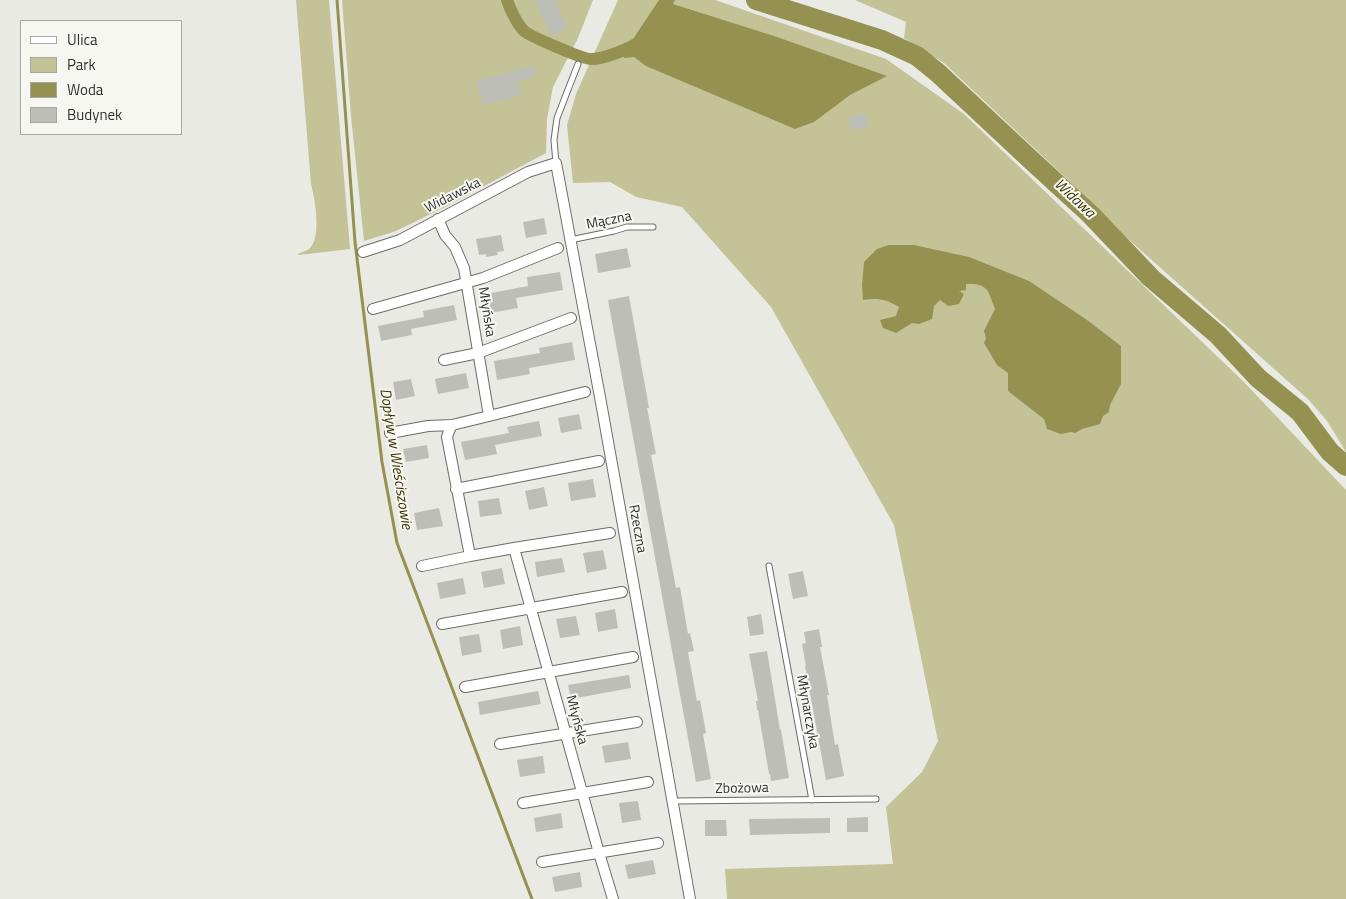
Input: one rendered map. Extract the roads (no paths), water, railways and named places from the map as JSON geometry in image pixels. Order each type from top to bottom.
[{"type":"street","name":"Widawska","points":[[363,252],[400,240],[528,172],[556,163]]},
{"type":"street","name":"Rzeczna","points":[[556,163],[690,899]]},
{"type":"street","name":"Młyńska","points":[[438,219],[445,235],[461,258],[467,282],[490,416]]},
{"type":"street","points":[[373,309],[483,278],[558,248]]},
{"type":"street","points":[[444,360],[478,353],[572,318]]},
{"type":"street","points":[[390,434],[490,416],[585,392]]},
{"type":"street","points":[[452,424],[447,437],[470,556]]},
{"type":"street","points":[[456,489],[599,461]]},
{"type":"street","points":[[422,566],[514,548],[610,533]]},
{"type":"street","name":"Młyńska","points":[[514,548],[598,853],[613,899]]},
{"type":"street","points":[[442,624],[622,592]]},
{"type":"street","points":[[466,687],[633,657]]},
{"type":"street","points":[[500,744],[637,722]]},
{"type":"street","points":[[523,803],[648,782]]},
{"type":"street","points":[[542,862],[658,843]]},
{"type":"lane","points":[[556,163],[554,140],[556,118],[578,64]]},
{"type":"lane","name":"Mączna","points":[[570,240],[627,227],[653,227]]},
{"type":"lane","name":"Młynarczyka","points":[[769,566],[812,800]]},
{"type":"lane","points":[[812,800],[876,799]]},
{"type":"lane","name":"Zbożowa","points":[[672,802],[812,800]]},
{"type":"water","points":[[659,0],[675,0],[673,4],[777,37],[887,76],[850,95],[814,122],[795,129],[646,66],[634,57],[624,58],[622,47],[631,42]]},
{"type":"water","points":[[889,245],[914,245],[969,257],[1029,281],[1087,320],[1121,346],[1121,384],[1110,405],[1109,412],[1103,416],[1100,424],[1075,433],[1061,434],[1047,429],[1044,419],[1008,391],[1008,373],[997,365],[984,343],[986,338],[984,331],[995,309],[989,292],[983,286],[966,284],[966,290],[959,291],[964,294],[959,304],[948,306],[940,300],[934,306],[932,319],[919,324],[912,323],[896,333],[883,328],[880,320],[896,316],[899,307],[882,300],[863,300],[862,285],[864,262],[877,249]]},
{"type":"waterway","name":"Dopływ w Wieściszowie","points":[[337,0],[355,242],[382,462],[397,543],[532,899]]},
{"type":"waterway","points":[[507,0],[514,16],[524,31],[579,56],[592,59],[602,58],[636,44]]},
{"type":"waterway","name":"Widawa","points":[[756,0],[882,40],[917,56],[938,73],[1091,215],[1151,278],[1218,335],[1258,378],[1300,412],[1330,452],[1346,466]]}]
